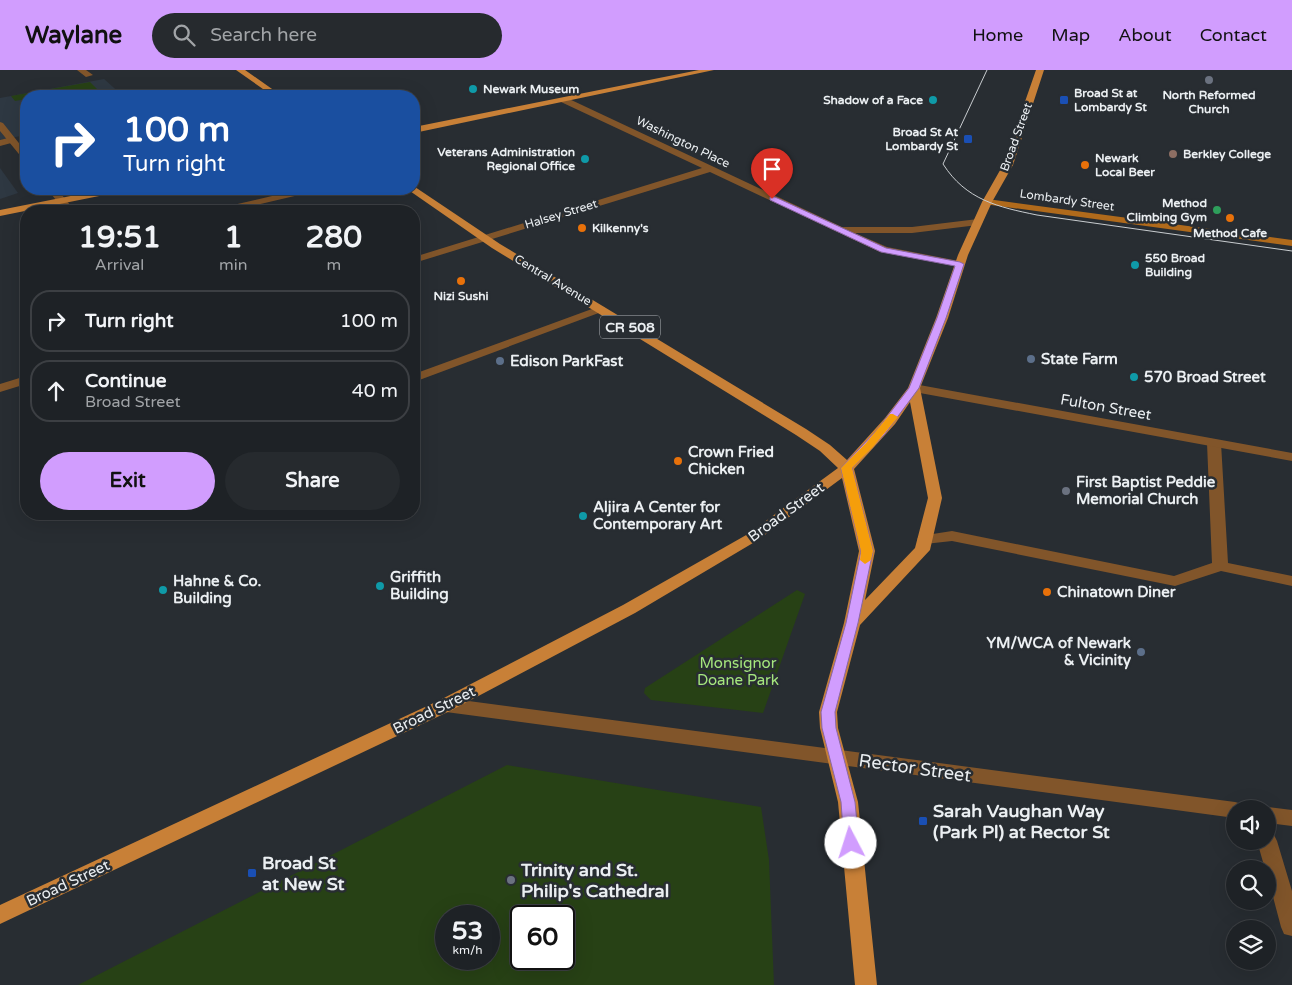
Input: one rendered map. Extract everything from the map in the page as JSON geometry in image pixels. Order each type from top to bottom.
[{"type":"main road","points":[[240,70],[269,90]]},
{"type":"main road","points":[[420,129],[710,70]]},
{"type":"main road","name":"Broad Street","points":[[960,264],[987,202],[1008,165],[1040,70]]},
{"type":"main road","name":"Central Avenue","points":[[420,194],[484,238],[801,432],[825,448],[846,468]]},
{"type":"main road","points":[[38,205],[88,195]]},
{"type":"main road","points":[[0,213],[20,209]]},
{"type":"main road","points":[[852,623],[922,550],[935,498],[914,388],[942,318],[960,264]]},
{"type":"main road","name":"Broad Street","points":[[0,915],[446,705],[688,576],[773,523],[846,468],[885,427],[914,388]]},
{"type":"main road","points":[[846,468],[867,551],[852,623],[828,712],[829,728],[848,802],[866,985]]},
{"type":"street","points":[[81,70],[89,76]]},
{"type":"street","name":"Washington Place","points":[[564,100],[884,250],[960,264]]},
{"type":"street","points":[[0,126],[20,150]]},
{"type":"street","points":[[0,143],[12,140]]},
{"type":"street","name":"Halsey Street","points":[[420,258],[709,169]]},
{"type":"street","points":[[57,195],[66,205]]},
{"type":"street","points":[[245,205],[287,195]]},
{"type":"street","name":"Lombardy Street","points":[[987,202],[1292,243]]},
{"type":"street","points":[[834,228],[906,231],[941,229],[978,222]]},
{"type":"street","points":[[420,376],[600,309]]},
{"type":"street","points":[[0,388],[20,382]]},
{"type":"street","name":"Fulton Street","points":[[914,388],[1292,457]]},
{"type":"street","points":[[1214,443],[1220,566]]},
{"type":"street","points":[[925,539],[952,536],[1175,581],[1220,566],[1292,581]]},
{"type":"street","name":"Rector Street","points":[[446,705],[1226,809]]},
{"type":"street","points":[[1276,816],[1292,818]]},
{"type":"street","points":[[1270,850],[1292,927]]},
{"type":"shaded area","points":[[104,79],[116,90],[44,90]]},
{"type":"shaded area","points":[[20,94],[20,136],[0,140],[0,98]]},
{"type":"shaded area","points":[[0,168],[18,193],[0,199]]},
{"type":"green space","points":[[90,82],[98,90],[45,90]]},
{"type":"green space","points":[[20,94],[20,100],[15,101],[11,96]]},
{"type":"green space","name":"Monsignor Doane Park","points":[[797,590],[805,594],[763,713],[651,700],[644,693],[645,688]]},
{"type":"green space","points":[[507,765],[761,807],[769,860],[774,985],[78,985]]},
{"type":"tram line","points":[[987,70],[943,164],[952,176],[973,194],[996,205],[1037,215],[1292,251]]},
{"type":"slow traffic","points":[[865,560],[867,551],[846,468],[870,445],[893,417]]},
{"type":"place","name":"North Reformed Church","points":[[1209,80]]},
{"type":"place","name":"Newark Museum","points":[[473,89]]},
{"type":"place","name":"Shadow of a Face","points":[[933,100]]},
{"type":"place","name":"Broad St at Lombardy St","points":[[1064,100]]},
{"type":"place","name":"Broad St At Lombardy St","points":[[968,139]]},
{"type":"place","name":"Berkley College","points":[[1173,154]]},
{"type":"place","name":"Veterans Administration Regional Office","points":[[585,159]]},
{"type":"place","name":"Newark Local Beer","points":[[1085,165]]},
{"type":"place","name":"Method Climbing Gym","points":[[1217,210]]},
{"type":"place","name":"Method Cafe","points":[[1230,218]]},
{"type":"place","name":"Kilkenny's","points":[[582,228]]},
{"type":"place","name":"550 Broad Building","points":[[1135,265]]},
{"type":"place","name":"Nizi Sushi","points":[[461,281]]},
{"type":"place","name":"State Farm","points":[[1031,359]]},
{"type":"place","name":"Edison ParkFast","points":[[500,361]]},
{"type":"place","name":"570 Broad Street","points":[[1134,377]]},
{"type":"place","name":"Crown Fried Chicken","points":[[678,461]]},
{"type":"place","name":"First Baptist Peddie Memorial Church","points":[[1066,491]]},
{"type":"place","name":"Aljira A Center for Contemporary Art","points":[[583,516]]},
{"type":"place","name":"Griffith Building","points":[[380,586]]},
{"type":"place","name":"Hahne & Co. Building","points":[[163,590]]},
{"type":"place","name":"Chinatown Diner","points":[[1047,592]]},
{"type":"place","name":"YM/WCA of Newark & Vicinity","points":[[1141,652]]},
{"type":"place","name":"Sarah Vaughan Way (Park Pl) at Rector St","points":[[923,821]]},
{"type":"place","name":"Broad St at New St","points":[[252,873]]},
{"type":"place","name":"Trinity and St. Philip's Cathedral","points":[[511,880]]},
{"type":"route","points":[[772,199],[884,250],[960,264],[942,318],[914,388],[870,445],[846,468],[867,551],[852,623],[828,712],[829,728],[848,802],[851,843]]}]
